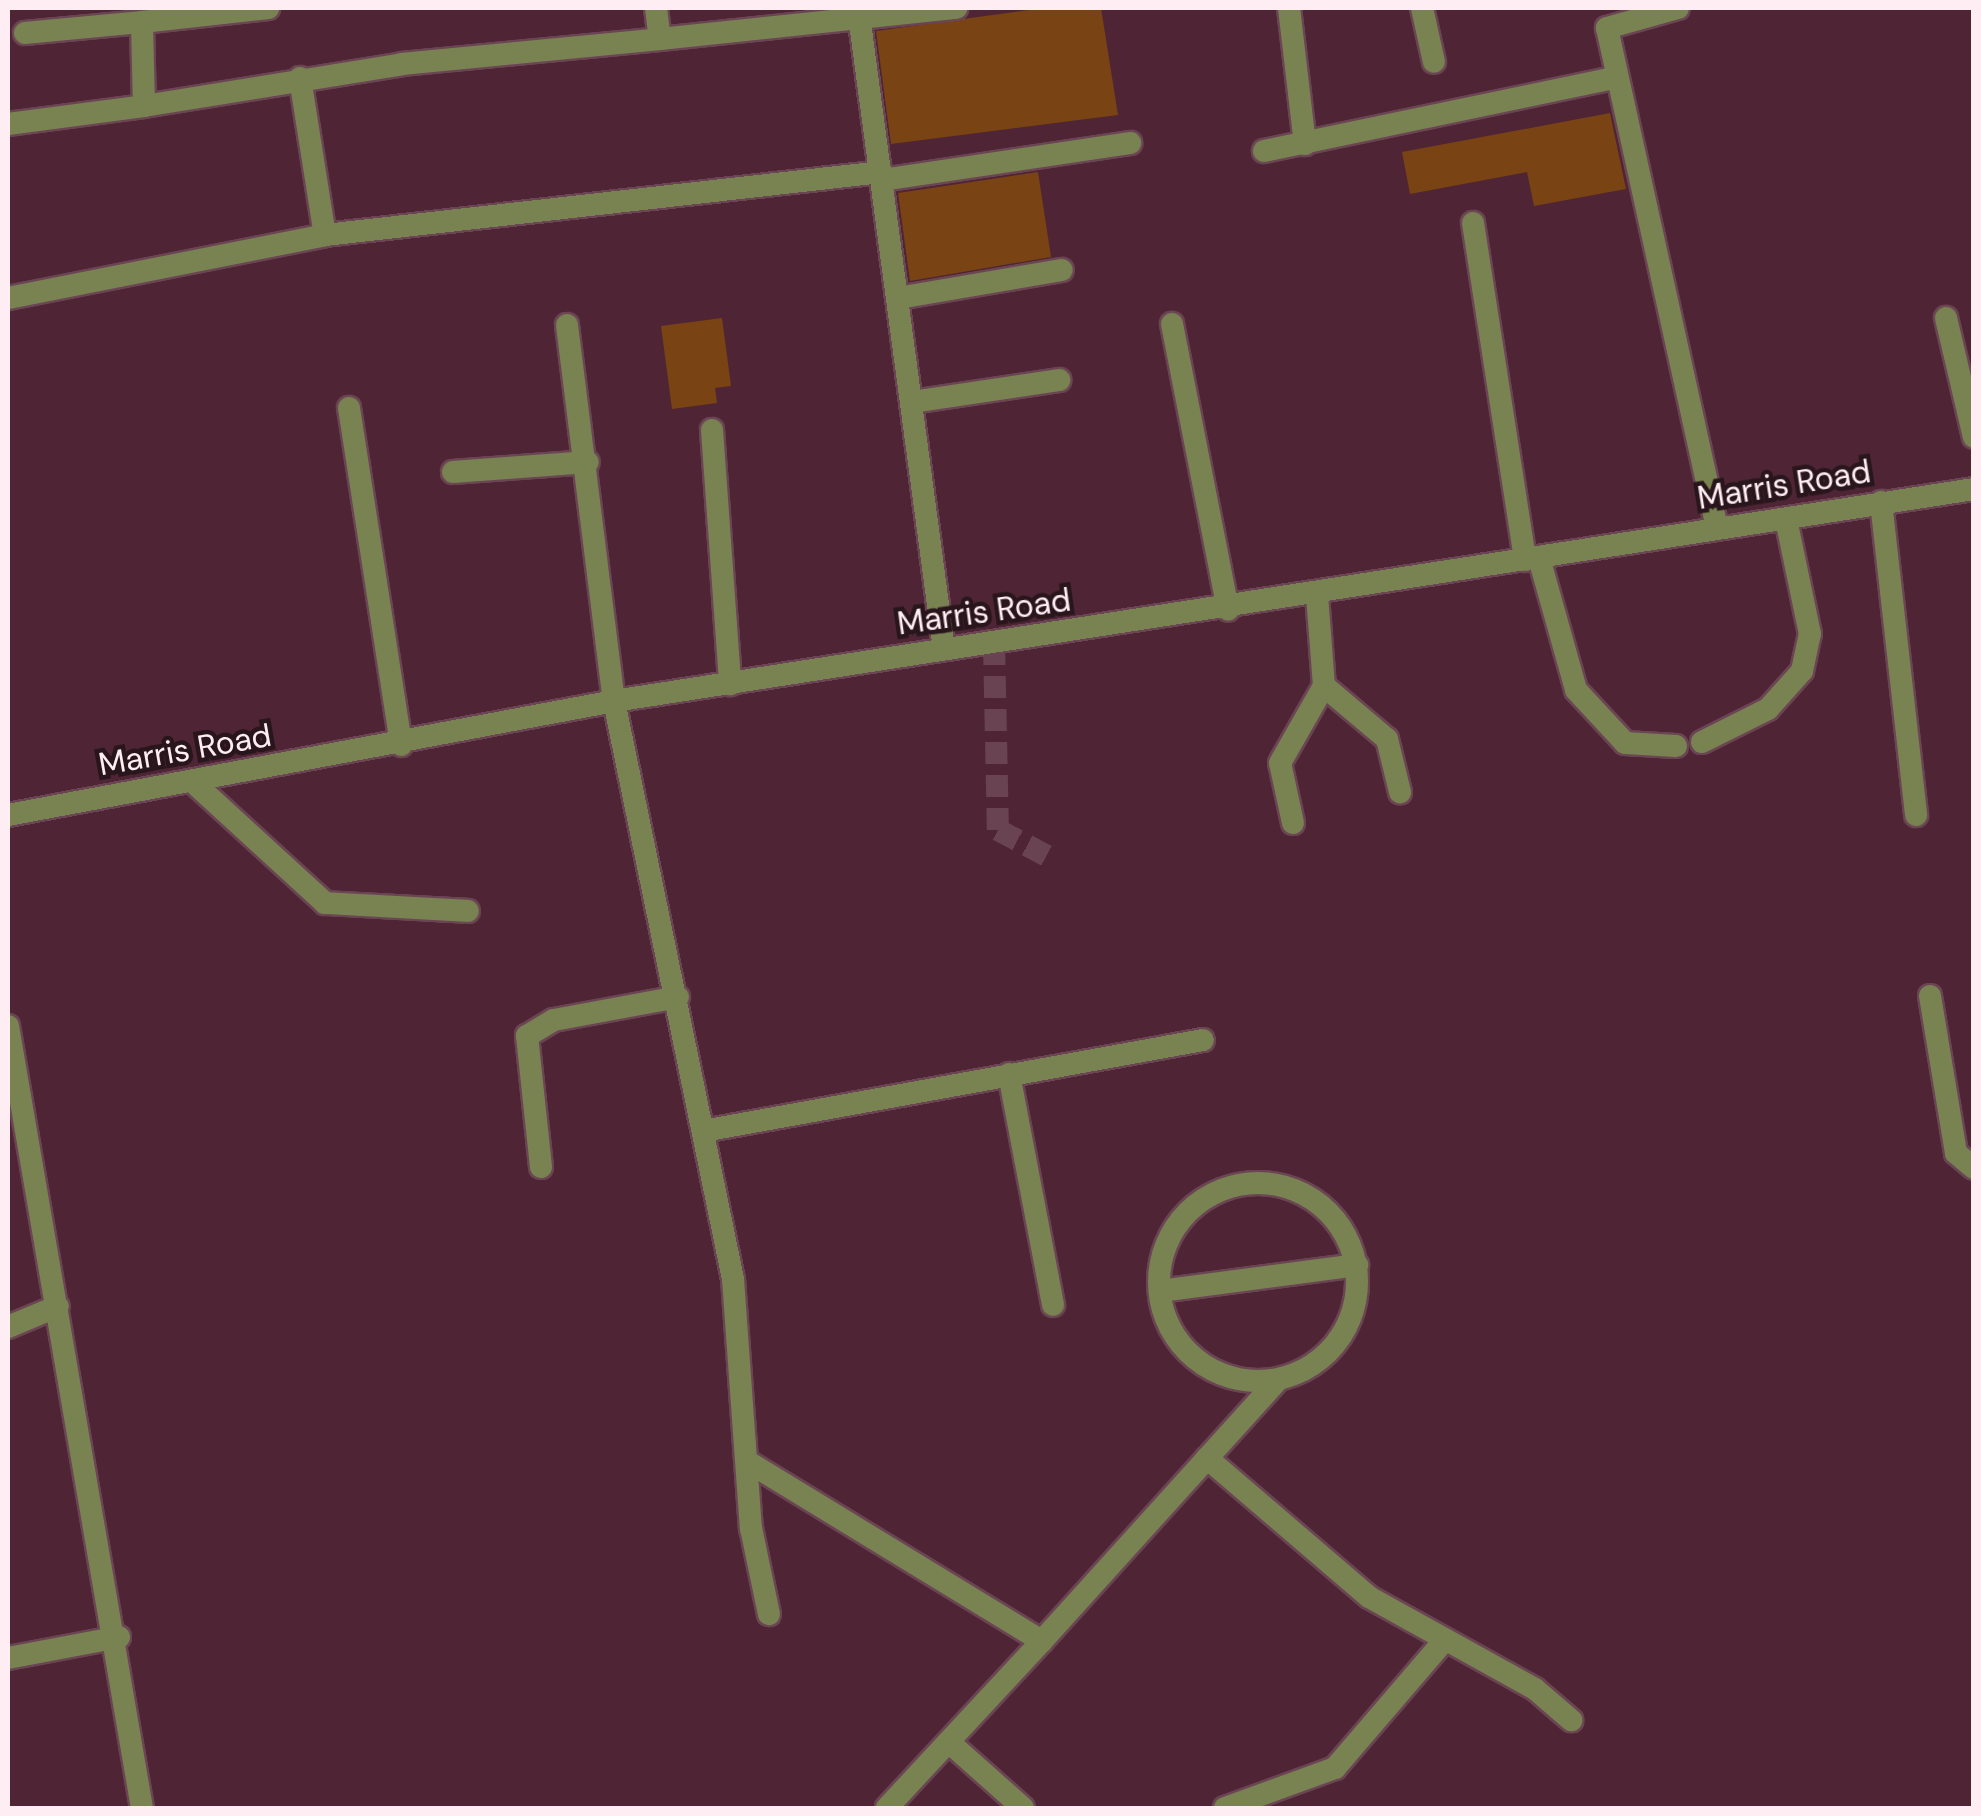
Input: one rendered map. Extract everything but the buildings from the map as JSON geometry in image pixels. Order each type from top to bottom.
[{"type":"street","points":[[25,33],[268,8]]},
{"type":"street","points":[[656,8],[660,39]]},
{"type":"street","points":[[8,124],[144,106],[300,78],[859,13],[956,8]]},
{"type":"street","points":[[1289,8],[1305,144]]},
{"type":"street","points":[[1422,8],[1434,62]]},
{"type":"street","points":[[1678,8],[1607,28],[1612,78],[1717,528]]},
{"type":"street","points":[[859,13],[944,650]]},
{"type":"street","points":[[142,22],[144,106]]},
{"type":"street","points":[[300,78],[325,235]]},
{"type":"street","points":[[1264,151],[1612,78]]},
{"type":"street","points":[[8,298],[325,235],[881,176],[1130,144]]},
{"type":"street","points":[[1474,223],[1532,559],[1576,690],[1625,743],[1676,746]]},
{"type":"street","points":[[898,298],[1062,270]]},
{"type":"street","points":[[1946,318],[1974,437]]},
{"type":"street","points":[[568,324],[588,462],[614,701],[678,997],[732,1279],[750,1463],[751,1528],[769,1614]]},
{"type":"street","points":[[1172,324],[1228,610]]},
{"type":"street","points":[[912,402],[1059,380]]},
{"type":"street","points":[[349,408],[400,745]]},
{"type":"street","points":[[712,430],[730,684]]},
{"type":"street","points":[[453,472],[588,462]]},
{"type":"street","name":"Marris Road","points":[[8,816],[400,745],[614,701],[1228,610],[1974,488]]},
{"type":"street","points":[[1881,502],[1916,815]]},
{"type":"street","points":[[1702,742],[1768,709],[1802,671],[1810,634],[1786,520]]},
{"type":"street","points":[[1294,823],[1280,763],[1324,686],[1317,596]]},
{"type":"street","points":[[1324,686],[1388,739],[1400,792]]},
{"type":"street","points":[[193,782],[324,903],[468,910]]},
{"type":"street","points":[[1930,996],[1956,1153],[1974,1168]]},
{"type":"street","points":[[541,1167],[527,1036],[554,1020],[678,997]]},
{"type":"street","points":[[8,1026],[119,1638],[142,1808]]},
{"type":"street","points":[[704,1131],[1204,1040]]},
{"type":"street","points":[[1009,1074],[1053,1305]]},
{"type":"street","points":[[1240,1184],[1279,1184],[1315,1200],[1342,1228],[1357,1264],[1356,1304],[1341,1339],[1313,1366],[1277,1381],[1237,1380],[1202,1364],[1174,1336],[1160,1291],[1176,1225],[1204,1198],[1240,1184]]},
{"type":"street","points":[[1160,1291],[1357,1264]]},
{"type":"street","points":[[8,1327],[58,1306]]},
{"type":"street","points":[[887,1808],[950,1744],[1277,1381]]},
{"type":"street","points":[[1207,1458],[1369,1598],[1442,1643],[1535,1689],[1571,1720]]},
{"type":"street","points":[[750,1463],[1042,1640]]},
{"type":"street","points":[[8,1658],[119,1638]]},
{"type":"street","points":[[1225,1808],[1335,1768],[1442,1643]]},
{"type":"street","points":[[950,1744],[1023,1808]]},
{"type":"tunnel","points":[[994,643],[998,830],[1047,856]]}]
